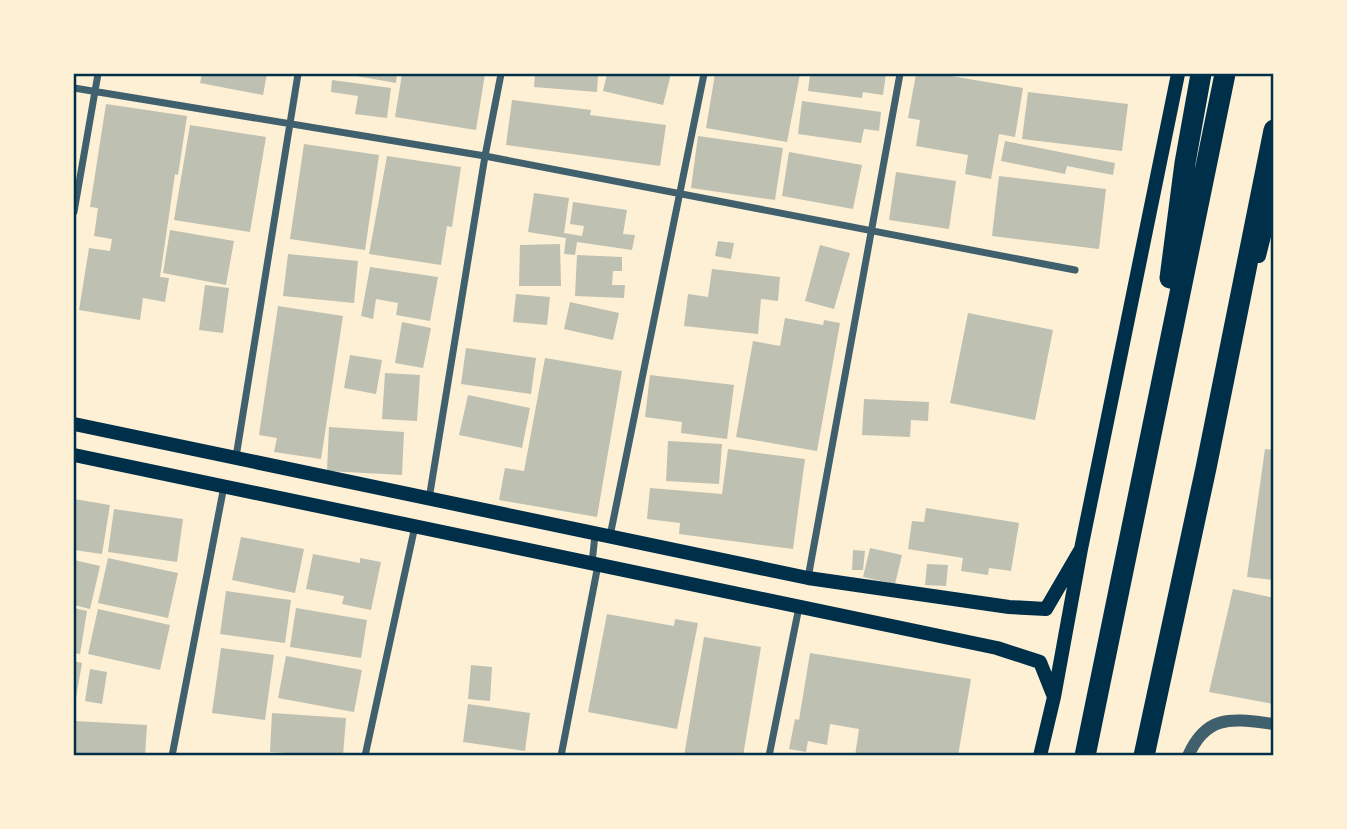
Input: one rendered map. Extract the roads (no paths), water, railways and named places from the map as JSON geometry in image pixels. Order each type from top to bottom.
[{"type":"highway","points":[[1147,451],[1185,163],[1201,74]]},
{"type":"highway","points":[[1085,755],[1225,74]]},
{"type":"highway","points":[[1144,755],[1206,468],[1273,130]]},
{"type":"highway","points":[[1070,755],[1099,687]]},
{"type":"main road","points":[[1040,755],[1054,697],[1081,550],[1178,74]]},
{"type":"main road","points":[[1206,468],[1273,196]]},
{"type":"main road","points":[[74,424],[808,578],[1009,607],[1046,609],[1081,550]]},
{"type":"main road","points":[[74,455],[997,648],[1040,662],[1054,697]]},
{"type":"street","points":[[74,212],[98,74]]},
{"type":"street","points":[[236,458],[298,74]]},
{"type":"street","points":[[429,499],[501,74]]},
{"type":"street","points":[[561,755],[595,564],[594,534],[604,536],[681,194],[704,74]]},
{"type":"street","points":[[808,578],[900,74]]},
{"type":"street","points":[[74,88],[485,156],[1074,270]]},
{"type":"street","points":[[172,755],[224,486]]},
{"type":"street","points":[[365,755],[415,526]]},
{"type":"street","points":[[769,755],[799,607]]},
{"type":"street","points":[[1188,755],[1195,738],[1214,722],[1241,720],[1273,724]]}]
